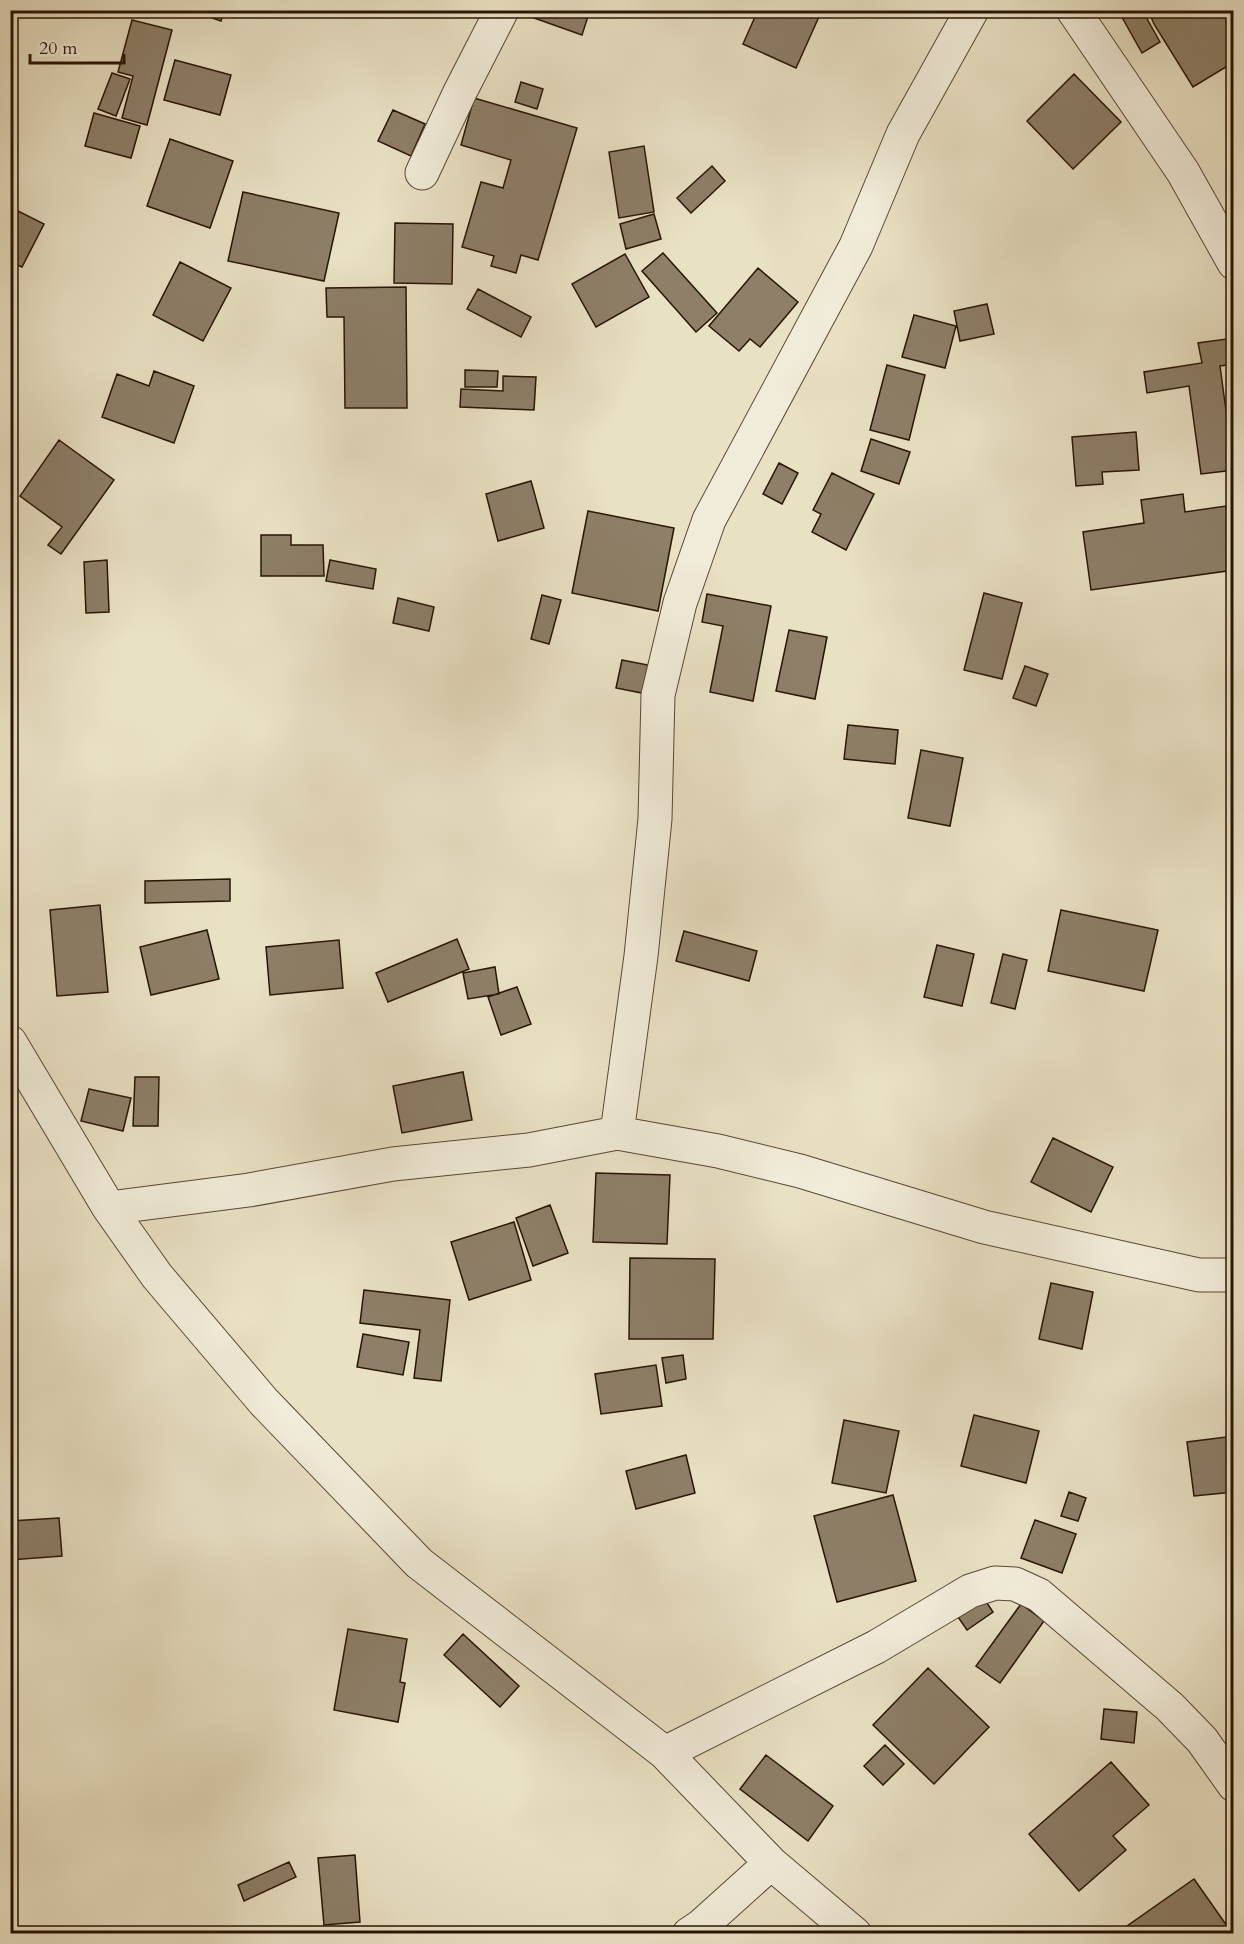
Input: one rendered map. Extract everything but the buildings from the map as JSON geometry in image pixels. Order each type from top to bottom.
[{"type":"street","points":[[422,173],[502,10]]},
{"type":"street","points":[[617,1133],[640,956],[653,830],[658,695],[680,603],[709,520],[856,246],[903,134],[972,10]]},
{"type":"street","points":[[1072,10],[1183,171],[1233,263]]},
{"type":"street","points":[[10,1042],[109,1208],[157,1276],[264,1402],[420,1563],[665,1753],[771,1863],[855,1934]]},
{"type":"street","points":[[109,1208],[249,1190],[393,1164],[529,1150],[617,1133],[718,1151],[800,1171],[984,1227],[1199,1275],[1233,1275]]},
{"type":"street","points":[[665,1753],[876,1647],[969,1591],[995,1583],[1015,1584],[1039,1595],[1170,1707],[1202,1740],[1233,1785]]},
{"type":"street","points":[[689,1934],[701,1926],[771,1863]]}]
